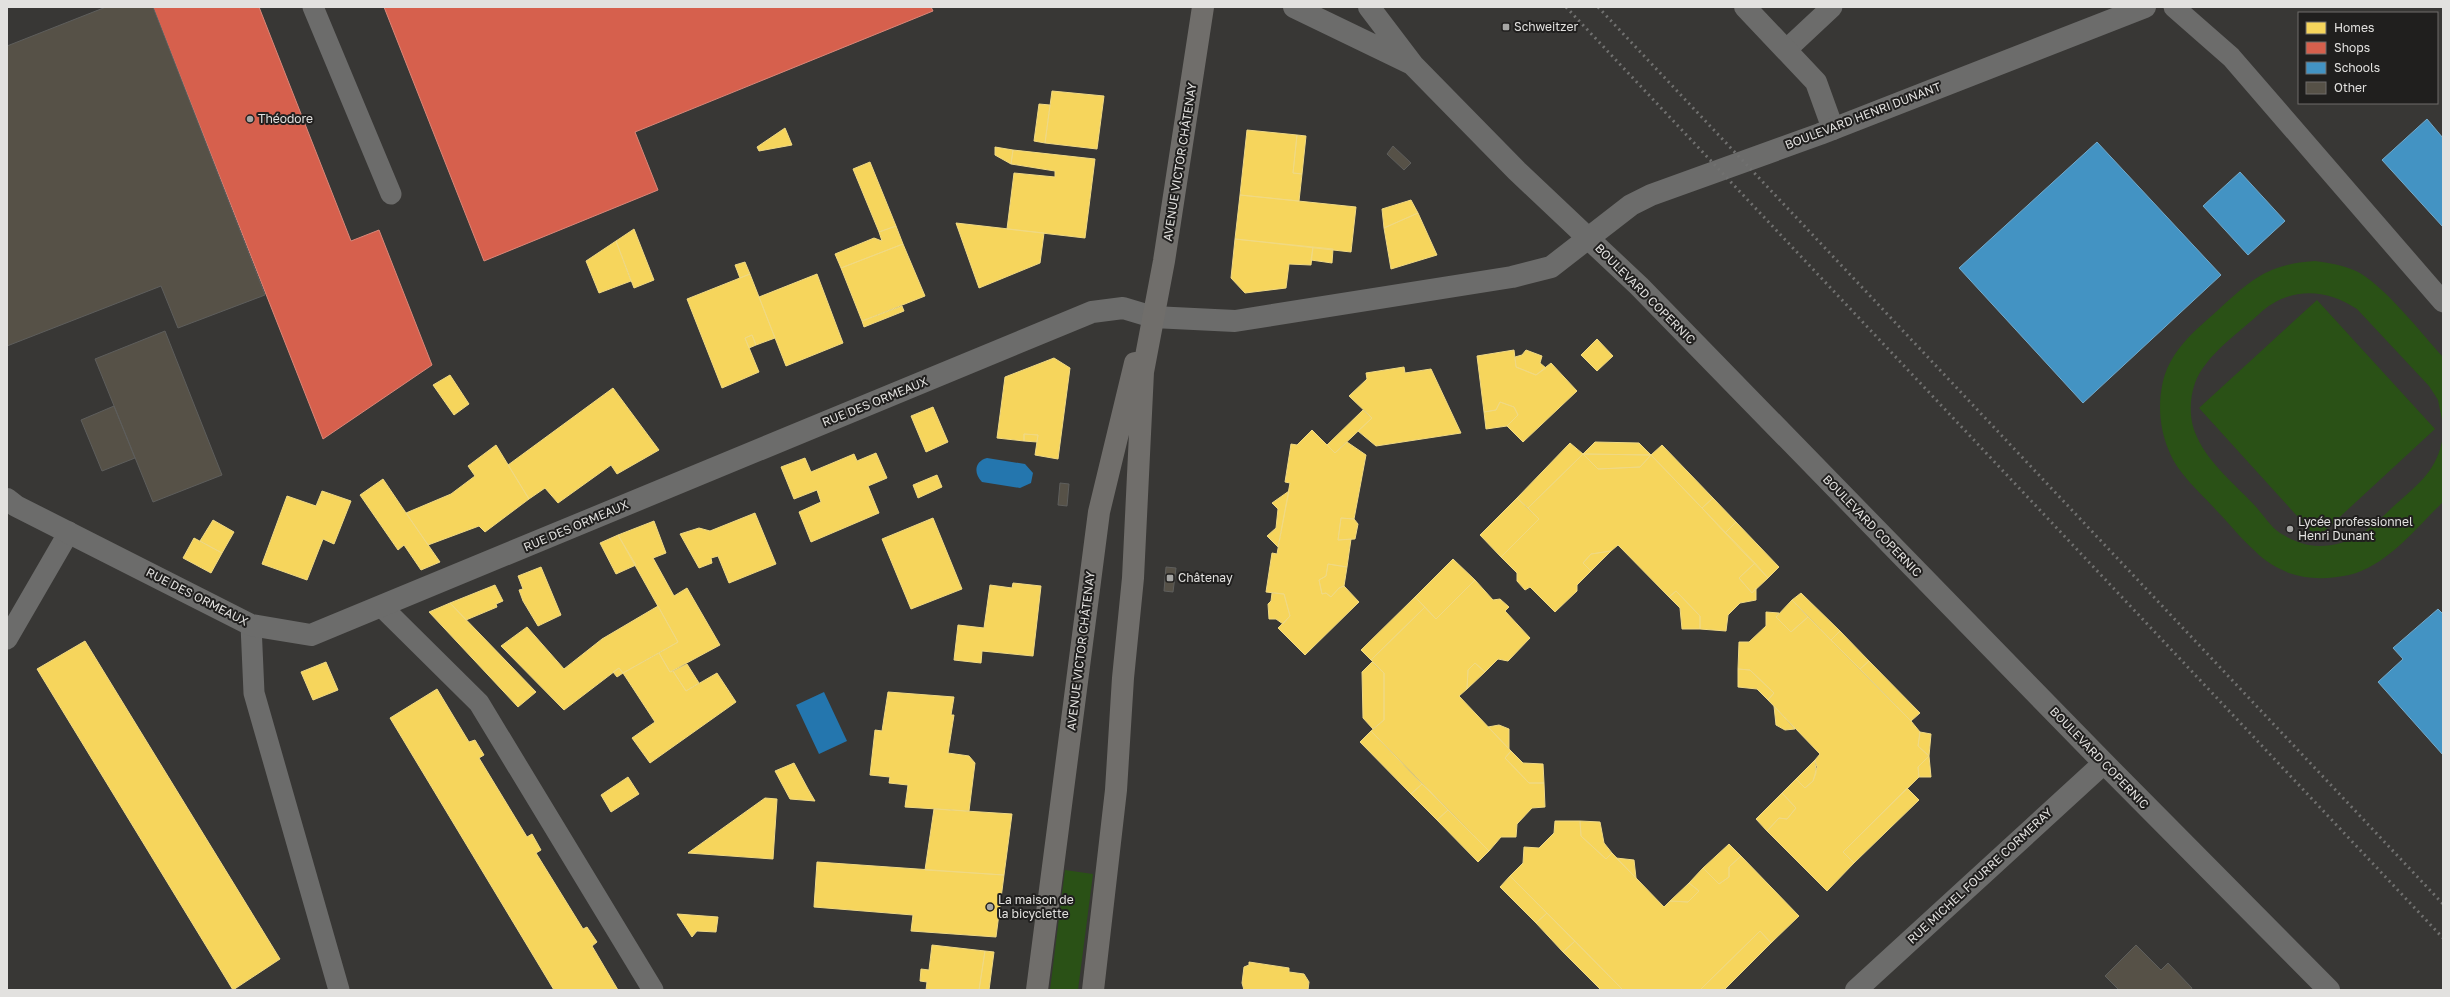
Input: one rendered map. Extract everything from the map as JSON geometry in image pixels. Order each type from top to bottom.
[{"type":"main road","name":"AVENUE VICTOR CHÂTENAY","points":[[1093,990],[1116,790],[1123,678],[1133,578],[1143,372],[1164,261],[1203,7]]},
{"type":"main road","name":"AVENUE VICTOR CHÂTENAY","points":[[1037,990],[1098,512],[1132,370],[1153,317]]},
{"type":"street","name":"BOULEVARD COPERNIC","points":[[1294,7],[1413,65]]},
{"type":"street","name":"BOULEVARD COPERNIC","points":[[1369,7],[1413,65],[1517,171],[1589,238],[1650,298],[2104,763],[2329,990]]},
{"type":"street","points":[[1746,7],[1816,82],[1826,131]]},
{"type":"street","name":"BOULEVARD HENRI DUNANT","points":[[1589,238],[1631,205],[1651,195],[1826,131],[2145,7]]},
{"type":"street","name":"RUE DES ORMEAUX","points":[[7,499],[16,506],[251,625],[311,635],[382,607],[1092,312],[1123,308],[1153,317],[1235,321],[1512,277],[1551,266],[1589,238]]},
{"type":"street","name":"RUE MICHEL FOURRE CORMERAY","points":[[1856,990],[2104,763]]},
{"type":"lane","points":[[313,7],[392,194]]},
{"type":"lane","points":[[1786,50],[1832,7]]},
{"type":"lane","points":[[2174,7],[2231,57],[2443,302]]},
{"type":"lane","points":[[7,639],[69,532]]},
{"type":"lane","points":[[382,607],[479,703],[653,990]]},
{"type":"lane","points":[[251,625],[254,693],[339,990]]},
{"type":"green space","points":[[2315,261],[2346,267],[2367,277],[2390,298],[2443,357],[2443,425],[2438,400],[2429,386],[2357,309],[2332,297],[2306,293],[2281,299],[2269,306],[2214,354],[2206,363],[2195,383],[2191,403],[2191,417],[2194,431],[2202,447],[2216,466],[2257,508],[2271,525],[2284,536],[2303,544],[2314,546],[2342,543],[2352,539],[2379,520],[2426,475],[2432,467],[2443,437],[2443,502],[2400,545],[2376,563],[2349,575],[2327,578],[2304,577],[2284,571],[2262,558],[2245,541],[2178,467],[2166,443],[2160,410],[2162,386],[2170,363],[2183,344],[2199,327],[2250,282],[2272,270],[2284,266]]},
{"type":"green space","points":[[2317,300],[2435,429],[2317,538],[2199,408]]},
{"type":"green space","points":[[1065,870],[1093,874],[1078,990],[1050,990]]},
{"type":"water","points":[[987,458],[1025,464],[1033,473],[1031,483],[1020,488],[982,482],[976,471],[980,462]]},
{"type":"water","points":[[824,692],[847,741],[819,754],[796,705]]},
{"type":"building: Homes","points":[[1052,91],[1104,96],[1097,149],[1045,143]]},
{"type":"building: Homes","points":[[1039,104],[1050,105],[1045,143],[1034,141]]},
{"type":"building: Homes","points":[[785,128],[792,145],[759,151],[757,147]]},
{"type":"building: Homes","points":[[1247,130],[1297,135],[1293,173],[1302,174],[1299,201],[1240,195]]},
{"type":"building: Homes","points":[[1297,135],[1306,136],[1302,174],[1293,173]]},
{"type":"building: Homes","points":[[995,147],[1013,150],[1011,164],[995,155]]},
{"type":"building: Homes","points":[[1013,150],[1095,159],[1085,238],[1007,229],[1014,173],[1055,177],[1055,171],[1011,164]]},
{"type":"building: Homes","points":[[870,162],[896,226],[879,232],[853,169]]},
{"type":"building: Homes","points":[[1240,195],[1356,207],[1351,252],[1235,239]]},
{"type":"building: Homes","points":[[1411,200],[1418,213],[1384,228],[1382,209]]},
{"type":"building: Homes","points":[[1418,213],[1437,255],[1391,269],[1384,228]]},
{"type":"building: Homes","points":[[956,223],[1044,233],[1040,263],[979,288]]},
{"type":"building: Homes","points":[[896,226],[903,244],[841,268],[835,254],[874,238],[882,241],[879,232]]},
{"type":"building: Homes","points":[[634,229],[654,280],[634,288],[616,241]]},
{"type":"building: Homes","points":[[1235,239],[1313,247],[1311,265],[1289,264],[1286,288],[1245,293],[1231,278]]},
{"type":"building: Homes","points":[[616,241],[631,281],[599,293],[586,261]]},
{"type":"building: Homes","points":[[903,244],[925,296],[862,321],[841,268]]},
{"type":"building: Homes","points":[[1313,247],[1333,249],[1332,263],[1311,260]]},
{"type":"building: Homes","points":[[745,262],[750,274],[740,278],[735,265]]},
{"type":"building: Homes","points":[[750,274],[775,338],[756,345],[752,335],[745,338],[759,372],[722,388],[687,299]]},
{"type":"building: Homes","points":[[817,274],[843,343],[786,366],[759,297]]},
{"type":"building: Homes","points":[[902,306],[904,311],[864,327],[862,321]]},
{"type":"building: Homes","points":[[752,335],[756,345],[749,348],[745,338]]},
{"type":"building: Homes","points":[[1597,339],[1613,356],[1597,371],[1581,355]]},
{"type":"building: Homes","points":[[1514,350],[1516,367],[1536,375],[1551,363],[1577,391],[1523,442],[1507,426],[1518,415],[1514,407],[1500,402],[1496,410],[1484,412],[1477,356]]},
{"type":"building: Homes","points":[[1526,350],[1542,356],[1540,363],[1546,368],[1536,375],[1516,367],[1515,357],[1522,355]]},
{"type":"building: Homes","points":[[1054,358],[1070,368],[1058,459],[1035,455],[1038,435],[1024,434],[1024,441],[997,438],[1005,377]]},
{"type":"building: Homes","points":[[1404,367],[1405,373],[1431,369],[1461,433],[1376,446],[1358,431],[1372,418],[1349,396],[1367,379],[1366,373]]},
{"type":"building: Homes","points":[[450,375],[469,404],[454,415],[433,385]]},
{"type":"building: Homes","points":[[613,388],[659,450],[617,474],[611,465],[558,503],[545,488],[529,499],[508,465]]},
{"type":"building: Homes","points":[[1500,402],[1514,407],[1518,415],[1507,426],[1486,429],[1484,412],[1496,410]]},
{"type":"building: Homes","points":[[933,407],[948,442],[926,452],[911,416]]},
{"type":"building: Homes","points":[[1363,410],[1372,418],[1335,453],[1327,445]]},
{"type":"building: Homes","points":[[1312,430],[1335,453],[1347,442],[1366,455],[1354,519],[1341,518],[1338,540],[1351,539],[1347,567],[1328,564],[1326,576],[1319,580],[1322,594],[1326,593],[1331,597],[1339,588],[1344,586],[1359,602],[1305,655],[1278,628],[1290,616],[1284,594],[1266,592],[1272,553],[1277,554],[1290,483],[1285,482],[1291,444],[1297,445]]},
{"type":"building: Homes","points":[[1024,434],[1038,435],[1037,442],[1024,441]]},
{"type":"building: Homes","points":[[1595,442],[1639,443],[1651,455],[1583,454]]},
{"type":"building: Homes","points":[[1570,443],[1583,454],[1528,508],[1517,498]]},
{"type":"building: Homes","points":[[496,445],[529,499],[485,532],[479,526],[428,545],[406,513],[451,494],[475,476],[468,466]]},
{"type":"building: Homes","points":[[1662,445],[1713,498],[1702,508],[1651,455]]},
{"type":"building: Homes","points":[[876,453],[887,478],[868,486],[879,513],[811,542],[799,512],[821,502],[817,490],[794,499],[781,467],[805,458],[811,472],[854,454],[857,461]]},
{"type":"building: Homes","points":[[1583,454],[1598,469],[1640,467],[1651,455],[1755,563],[1739,578],[1752,593],[1756,588],[1756,600],[1740,603],[1728,615],[1726,631],[1700,629],[1700,616],[1676,591],[1669,597],[1618,545],[1611,551],[1591,554],[1583,563],[1591,571],[1577,585],[1577,591],[1555,612],[1530,587],[1525,590],[1517,581],[1517,573],[1501,557],[1539,519],[1528,508]]},
{"type":"building: Homes","points":[[1583,454],[1651,455],[1640,467],[1598,469]]},
{"type":"building: Homes","points":[[937,475],[942,487],[918,498],[913,485]]},
{"type":"building: Homes","points":[[383,479],[440,562],[421,570],[404,545],[398,550],[360,495]]},
{"type":"building: Homes","points":[[322,491],[351,501],[334,544],[323,539],[307,580],[262,564],[287,496],[316,506]]},
{"type":"building: Homes","points":[[1289,491],[1278,547],[1267,536],[1276,528],[1278,509],[1272,503]]},
{"type":"building: Homes","points":[[1517,498],[1539,519],[1501,557],[1480,535]]},
{"type":"building: Homes","points":[[1713,498],[1736,522],[1725,533],[1702,508]]},
{"type":"building: Homes","points":[[755,513],[776,564],[729,583],[718,556],[711,558],[712,563],[699,568],[680,534],[699,528],[710,531]]},
{"type":"building: Homes","points":[[933,518],[962,589],[911,609],[882,539]]},
{"type":"building: Homes","points":[[1341,518],[1354,519],[1358,524],[1355,539],[1338,540]]},
{"type":"building: Homes","points":[[213,520],[234,532],[222,553],[200,541]]},
{"type":"building: Homes","points":[[654,521],[666,553],[653,558],[674,596],[687,588],[720,645],[670,672],[659,653],[678,642],[618,535]]},
{"type":"building: Homes","points":[[1736,522],[1779,567],[1768,578],[1725,533]]},
{"type":"building: Homes","points":[[618,535],[636,565],[616,574],[600,543]]},
{"type":"building: Homes","points":[[194,538],[222,553],[211,573],[183,558]]},
{"type":"building: Homes","points":[[1611,551],[1591,571],[1583,563],[1591,554]]},
{"type":"building: Homes","points":[[1453,559],[1475,580],[1436,619],[1415,597]]},
{"type":"building: Homes","points":[[1755,563],[1768,578],[1752,593],[1739,578]]},
{"type":"building: Homes","points":[[1328,564],[1347,567],[1344,586],[1339,588],[1331,597],[1326,593],[1322,594],[1319,580],[1326,576]]},
{"type":"building: Homes","points":[[541,567],[561,615],[538,626],[523,601],[519,590],[523,589],[518,576]]},
{"type":"building: Homes","points":[[1475,580],[1493,600],[1500,599],[1509,607],[1505,611],[1530,638],[1508,661],[1498,659],[1485,672],[1475,663],[1468,670],[1467,689],[1459,696],[1511,751],[1505,758],[1529,783],[1544,783],[1545,807],[1532,808],[1517,824],[1516,837],[1501,837],[1489,851],[1371,731],[1384,720],[1384,673],[1371,660],[1425,607],[1436,619]]},
{"type":"building: Homes","points":[[1013,583],[1041,586],[1033,656],[982,651],[981,663],[954,660],[958,625],[984,628],[990,585],[1012,588]]},
{"type":"building: Homes","points":[[495,585],[503,601],[496,604],[497,607],[466,620],[450,603]]},
{"type":"building: Homes","points":[[1676,591],[1700,616],[1700,629],[1682,629],[1680,608],[1669,597]]},
{"type":"building: Homes","points":[[1272,593],[1284,594],[1290,616],[1283,624],[1276,619],[1269,619],[1268,604],[1271,601]]},
{"type":"building: Homes","points":[[1801,593],[1840,631],[1831,640],[1792,600]]},
{"type":"building: Homes","points":[[1415,597],[1425,607],[1371,660],[1361,650]]},
{"type":"building: Homes","points":[[1792,600],[1808,617],[1791,632],[1776,617]]},
{"type":"building: Homes","points":[[450,603],[536,692],[518,707],[429,612]]},
{"type":"building: Homes","points":[[658,606],[678,642],[623,673],[619,668],[564,710],[501,646],[527,627],[564,669],[602,639]]},
{"type":"building: Homes","points":[[1766,612],[1779,613],[1776,617],[1791,632],[1808,617],[1911,721],[1920,732],[1918,746],[1929,756],[1918,767],[1919,777],[1843,852],[1854,863],[1827,891],[1767,831],[1779,818],[1787,819],[1796,808],[1782,793],[1796,779],[1805,788],[1813,781],[1817,767],[1815,760],[1820,754],[1768,700],[1774,693],[1750,670],[1738,669],[1739,642],[1749,642],[1766,626]]},
{"type":"building: Homes","points":[[1840,631],[1869,661],[1860,669],[1831,640]]},
{"type":"building: Homes","points":[[85,641],[280,959],[233,990],[37,669]]},
{"type":"building: Homes","points":[[659,653],[670,672],[673,671],[686,691],[717,673],[736,702],[650,763],[632,738],[655,722],[623,673]]},
{"type":"building: Homes","points":[[1869,661],[1920,713],[1911,721],[1860,669]]},
{"type":"building: Homes","points":[[326,662],[338,690],[313,700],[301,672]]},
{"type":"building: Homes","points":[[1372,662],[1384,673],[1384,720],[1373,729],[1363,718],[1362,672]]},
{"type":"building: Homes","points":[[1475,663],[1485,672],[1467,689],[1468,670]]},
{"type":"building: Homes","points":[[687,664],[699,683],[686,691],[673,671]]},
{"type":"building: Homes","points":[[619,668],[623,673],[617,677],[613,672]]},
{"type":"building: Homes","points":[[1738,669],[1750,670],[1774,693],[1768,700],[1757,689],[1738,687]]},
{"type":"building: Homes","points":[[437,689],[469,742],[475,740],[484,755],[479,758],[527,837],[532,834],[541,850],[536,853],[583,929],[587,927],[597,942],[592,946],[618,990],[554,990],[390,718]]},
{"type":"building: Homes","points":[[888,692],[954,697],[951,715],[954,715],[948,753],[969,756],[975,763],[969,811],[905,807],[908,785],[889,783],[890,777],[870,775],[875,730],[882,731]]},
{"type":"building: Homes","points":[[1774,706],[1795,729],[1785,730],[1776,725]]},
{"type":"building: Homes","points":[[1499,725],[1509,729],[1509,749],[1488,727]]},
{"type":"building: Homes","points":[[1371,731],[1422,784],[1411,794],[1360,742]]},
{"type":"building: Homes","points":[[1920,732],[1931,734],[1929,756],[1918,746]]},
{"type":"building: Homes","points":[[1511,751],[1523,763],[1543,764],[1544,783],[1529,783],[1505,758]]},
{"type":"building: Homes","points":[[1929,756],[1931,777],[1919,777],[1918,767]]},
{"type":"building: Homes","points":[[1815,760],[1816,773],[1813,781],[1805,788],[1796,779]]},
{"type":"building: Homes","points":[[794,763],[815,801],[790,799],[775,771]]},
{"type":"building: Homes","points":[[628,777],[639,794],[611,812],[601,795]]},
{"type":"building: Homes","points":[[1422,784],[1448,810],[1437,820],[1411,794]]},
{"type":"building: Homes","points":[[1907,788],[1919,800],[1854,863],[1843,852]]},
{"type":"building: Homes","points":[[1782,793],[1796,808],[1787,819],[1779,818],[1767,831],[1756,819]]},
{"type":"building: Homes","points":[[765,798],[777,799],[773,859],[688,853]]},
{"type":"building: Homes","points":[[934,809],[1012,814],[1004,875],[925,870]]},
{"type":"building: Homes","points":[[1448,810],[1489,851],[1478,862],[1437,820]]},
{"type":"building: Homes","points":[[1555,821],[1580,821],[1581,836],[1606,859],[1612,853],[1664,907],[1670,901],[1688,902],[1699,891],[1689,883],[1703,868],[1719,884],[1729,877],[1729,867],[1741,856],[1799,916],[1771,943],[1760,931],[1700,990],[1623,990],[1510,876],[1523,863],[1524,847],[1539,848],[1554,833]]},
{"type":"building: Homes","points":[[1580,821],[1600,822],[1604,843],[1612,853],[1606,859],[1581,836]]},
{"type":"building: Homes","points":[[1729,844],[1741,856],[1729,867],[1729,877],[1719,884],[1703,868]]},
{"type":"building: Homes","points":[[1616,858],[1634,860],[1636,878]]},
{"type":"building: Homes","points":[[817,862],[1004,875],[996,937],[911,931],[913,915],[814,907]]},
{"type":"building: Homes","points":[[1510,876],[1547,913],[1536,923],[1500,887]]},
{"type":"building: Homes","points":[[1689,883],[1699,891],[1688,902],[1670,901]]},
{"type":"building: Homes","points":[[1547,913],[1575,941],[1563,952],[1536,923]]},
{"type":"building: Homes","points":[[677,914],[718,917],[716,932],[697,931],[692,937]]},
{"type":"building: Homes","points":[[1760,931],[1771,943],[1724,990],[1700,990]]},
{"type":"building: Homes","points":[[1575,941],[1623,990],[1601,990],[1563,952]]},
{"type":"building: Homes","points":[[932,945],[985,951],[979,990],[926,990],[927,982],[920,981],[921,969],[929,970]]},
{"type":"building: Homes","points":[[985,951],[994,952],[989,990],[979,990]]},
{"type":"building: Homes","points":[[1249,962],[1289,968],[1289,972],[1304,974],[1309,982],[1308,990],[1244,990],[1242,983],[1244,967],[1249,965]]},
{"type":"building: Shops","name":"Théodore","points":[[153,7],[259,7],[351,241],[379,230],[432,365],[323,439]]},
{"type":"building: Shops","points":[[384,7],[931,7],[933,11],[635,132],[658,190],[484,261]]},
{"type":"building: Schools","points":[[2427,119],[2443,138],[2443,227],[2382,160]]},
{"type":"building: Schools","points":[[2097,142],[2221,275],[2083,403],[1959,268]]},
{"type":"building: Schools","points":[[2240,172],[2285,221],[2248,255],[2203,206]]},
{"type":"building: Schools","points":[[2438,609],[2443,614],[2443,755],[2378,682],[2403,659],[2393,648]]},
{"type":"building: Other","points":[[106,7],[153,7],[265,295],[178,328],[161,286],[7,346],[7,46]]},
{"type":"building: Other","points":[[1393,146],[1411,163],[1404,170],[1387,154]]},
{"type":"building: Other","points":[[165,331],[222,475],[153,502],[95,359]]},
{"type":"building: Other","points":[[114,406],[135,458],[102,471],[81,420]]},
{"type":"building: Other","points":[[1060,483],[1069,484],[1067,506],[1058,505]]},
{"type":"building: Other","points":[[1166,567],[1176,568],[1173,592],[1164,591]]},
{"type":"building: Other","points":[[2136,945],[2161,970],[2168,963],[2192,988],[2191,990],[2119,990],[2105,976]]},
{"type":"railway","points":[[1566,7],[2443,938]]},
{"type":"railway","points":[[1598,7],[2443,904]]},
{"type":"place","name":"Schweitzer","points":[[1506,27]]},
{"type":"place","name":"Théodore","points":[[250,119]]},
{"type":"place","name":"Lycée professionnel Henri Dunant","points":[[2290,529]]},
{"type":"place","name":"Châtenay","points":[[1170,578]]},
{"type":"place","name":"La maison de la bicyclette","points":[[990,907]]}]
